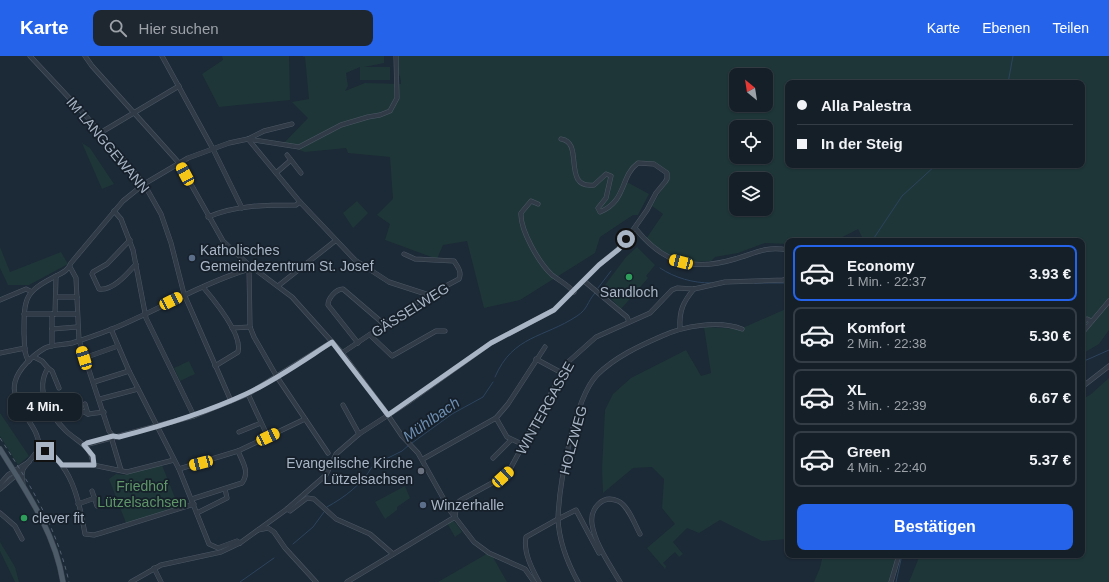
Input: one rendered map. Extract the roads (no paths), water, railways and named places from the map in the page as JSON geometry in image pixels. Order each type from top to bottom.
[{"type":"main road","points":[[0,449],[48,531],[55,550],[63,582]]},
{"type":"street","name":"IM LANGGEWANN","points":[[30,56],[144,184],[161,214],[169,235],[184,294],[231,401]]},
{"type":"street","points":[[85,56],[133,113],[179,163],[208,217],[223,241],[249,267],[292,297],[342,354],[402,436],[423,459],[444,500],[474,542],[489,553],[525,569],[534,582]]},
{"type":"street","points":[[162,56],[213,149],[242,208]]},
{"type":"street","points":[[248,139],[299,147],[341,125],[368,117],[380,116],[390,111],[397,98],[396,56]]},
{"type":"street","points":[[100,133],[179,86]]},
{"type":"street","points":[[29,361],[25,354],[24,314],[26,300],[30,291],[70,267],[123,201],[144,184],[179,163],[213,149],[248,139],[264,131],[292,124]]},
{"type":"street","points":[[248,139],[300,202],[335,241],[363,267],[382,279],[429,295]]},
{"type":"street","points":[[131,582],[154,568],[175,561],[221,552],[240,543],[287,509],[326,475],[330,457],[359,434],[491,343],[554,310],[574,292],[599,265],[621,247],[635,228],[656,193],[667,179],[667,173],[654,164],[638,163],[630,170],[622,193],[608,208],[600,212],[598,208],[606,198],[611,176],[606,174],[603,179],[594,185],[584,185],[581,183],[576,175],[571,144],[566,139],[561,139]]},
{"type":"street","points":[[287,155],[301,173]]},
{"type":"street","points":[[276,173],[291,160]]},
{"type":"street","points":[[538,204],[531,201],[521,213],[520,219],[538,257],[551,274],[574,292]]},
{"type":"street","points":[[208,217],[220,212],[242,208],[296,205],[300,202]]},
{"type":"street","points":[[114,211],[121,219],[130,240],[146,314],[194,416]]},
{"type":"street","points":[[635,228],[647,243],[665,256],[690,265],[714,264],[766,248],[785,250]]},
{"type":"street","points":[[130,240],[108,264],[92,274],[99,289],[103,289],[119,282],[136,264]]},
{"type":"street","points":[[278,286],[335,241]]},
{"type":"street","name":"GÄSSELWEG","points":[[342,354],[429,295],[459,279],[459,267],[454,262],[416,259],[404,254]]},
{"type":"street","points":[[70,267],[76,278],[77,327],[79,340],[84,358],[100,399],[109,431],[113,436],[112,440],[121,470]]},
{"type":"street","points":[[23,486],[22,475],[24,469],[38,449],[37,437],[17,401],[14,392],[18,375],[29,361],[45,348],[79,340],[111,329],[146,314],[184,294],[249,267]]},
{"type":"street","points":[[249,267],[250,327],[277,377],[330,457]]},
{"type":"street","points":[[52,346],[56,276]]},
{"type":"street","name":"WINTERGASSE","points":[[455,517],[458,503],[461,500],[503,477],[515,463],[562,373],[574,356],[596,337],[650,313],[672,290],[683,287],[694,289],[725,282],[785,279]]},
{"type":"street","points":[[584,281],[627,317],[630,322]]},
{"type":"street","points":[[203,287],[215,301],[232,328],[239,347],[238,352],[215,366]]},
{"type":"street","points":[[0,300],[26,289],[30,291]]},
{"type":"street","points":[[358,343],[328,305],[328,301],[337,291],[343,289],[385,325]]},
{"type":"street","points":[[680,328],[680,310],[686,298],[694,289]]},
{"type":"street","points":[[56,297],[77,297]]},
{"type":"street","points":[[1085,329],[1109,301]]},
{"type":"street","points":[[24,314],[77,314]]},
{"type":"street","points":[[1085,319],[1086,318],[1091,321]]},
{"type":"street","name":"HOLZWEG","points":[[578,582],[562,547],[558,533],[558,519],[563,471],[573,429],[592,382],[611,363],[622,356],[680,328],[717,326],[742,330]]},
{"type":"street","points":[[52,329],[77,327]]},
{"type":"street","points":[[232,328],[250,327]]},
{"type":"street","points":[[111,329],[138,389],[174,460],[212,546],[222,548],[237,541],[240,543]]},
{"type":"street","points":[[370,335],[392,356],[436,331],[445,331]]},
{"type":"street","points":[[84,445],[113,436],[119,437],[194,416],[248,394],[332,342]]},
{"type":"street","points":[[84,358],[118,346]]},
{"type":"street","points":[[423,459],[496,418],[508,404],[545,347]]},
{"type":"street","points":[[0,352],[25,348]]},
{"type":"street","points":[[34,357],[42,361],[52,371],[59,388]]},
{"type":"street","points":[[536,359],[562,373]]},
{"type":"street","points":[[1085,385],[1109,366]]},
{"type":"street","points":[[48,368],[42,379],[44,398],[67,431],[84,445],[93,456],[94,465]]},
{"type":"street","points":[[94,382],[129,370]]},
{"type":"street","points":[[100,399],[138,389]]},
{"type":"street","points":[[248,394],[268,437]]},
{"type":"street","points":[[85,404],[88,414]]},
{"type":"street","points":[[343,406],[359,434]]},
{"type":"street","points":[[58,420],[82,410],[88,414],[104,412]]},
{"type":"street","points":[[496,418],[506,435],[511,440],[524,445]]},
{"type":"street","points":[[178,469],[238,451],[305,420]]},
{"type":"street","points":[[239,432],[261,423]]},
{"type":"street","points":[[493,458],[511,440]]},
{"type":"street","points":[[38,449],[55,457],[62,465],[78,504],[86,534],[94,535],[194,504]]},
{"type":"street","points":[[192,499],[242,483],[246,477],[246,470],[238,451]]},
{"type":"street","points":[[62,465],[94,465],[127,472],[174,460]]},
{"type":"street","points":[[0,484],[29,462]]},
{"type":"street","points":[[0,489],[15,473],[24,469]]},
{"type":"street","points":[[197,513],[228,498],[225,489]]},
{"type":"street","points":[[92,491],[98,506]]},
{"type":"street","points":[[78,504],[95,498]]},
{"type":"street","points":[[287,509],[290,511],[304,500],[312,498],[324,510],[346,524],[370,534],[393,554]]},
{"type":"street","points":[[620,582],[598,542],[592,524],[593,513],[597,503],[603,500],[618,501],[625,508],[640,534]]},
{"type":"street","points":[[540,582],[528,559],[525,542],[526,537],[576,510],[599,553]]},
{"type":"street","points":[[0,513],[15,526],[22,539]]},
{"type":"street","points":[[346,582],[455,517]]},
{"type":"street","points":[[258,530],[268,528],[273,531],[285,548],[316,582]]},
{"type":"street","points":[[891,582],[897,558]]},
{"type":"street","points":[[154,568],[160,582]]},
{"type":"waterway","name":"Mühlbach","points":[[1009,80],[1013,56]]},
{"type":"waterway","name":"Mühlbach","points":[[874,238],[902,196],[933,168]]},
{"type":"waterway","name":"Mühlbach","points":[[660,268],[672,275],[684,279],[711,283]]},
{"type":"waterway","name":"Mühlbach","points":[[598,288],[611,271]]},
{"type":"waterway","name":"Mühlbach","points":[[755,283],[785,283]]},
{"type":"waterway","name":"Mühlbach","points":[[495,377],[502,363],[520,345],[577,316],[583,311],[595,293]]},
{"type":"waterway","points":[[1085,361],[1109,350]]},
{"type":"waterway","name":"Mühlbach","points":[[412,443],[452,414],[483,397],[493,382]]},
{"type":"waterway","name":"Mühlbach","points":[[374,465],[402,451],[409,445]]},
{"type":"waterway","name":"Mühlbach","points":[[327,507],[352,490],[372,467]]},
{"type":"waterway","name":"Mühlbach","points":[[293,544],[313,527],[324,512]]},
{"type":"waterway","name":"Mühlbach","points":[[240,582],[274,558]]},
{"type":"waterway","points":[[896,582],[901,558]]},
{"type":"railway","points":[[0,438],[22,472],[50,525],[64,562],[69,582]]},
{"type":"place","name":"Katholisches Gemeindezentrum St. Josef","points":[[192,258]]},
{"type":"place","name":"Sandloch","points":[[629,277]]},
{"type":"place","name":"Evangelische Kirche Lützelsachsen","points":[[421,471]]},
{"type":"place","name":"Winzerhalle","points":[[423,505]]},
{"type":"place","name":"clever fit","points":[[24,518]]},
{"type":"park label","name":"Friedhof Lützelsachsen","points":[[142,494]]}]
